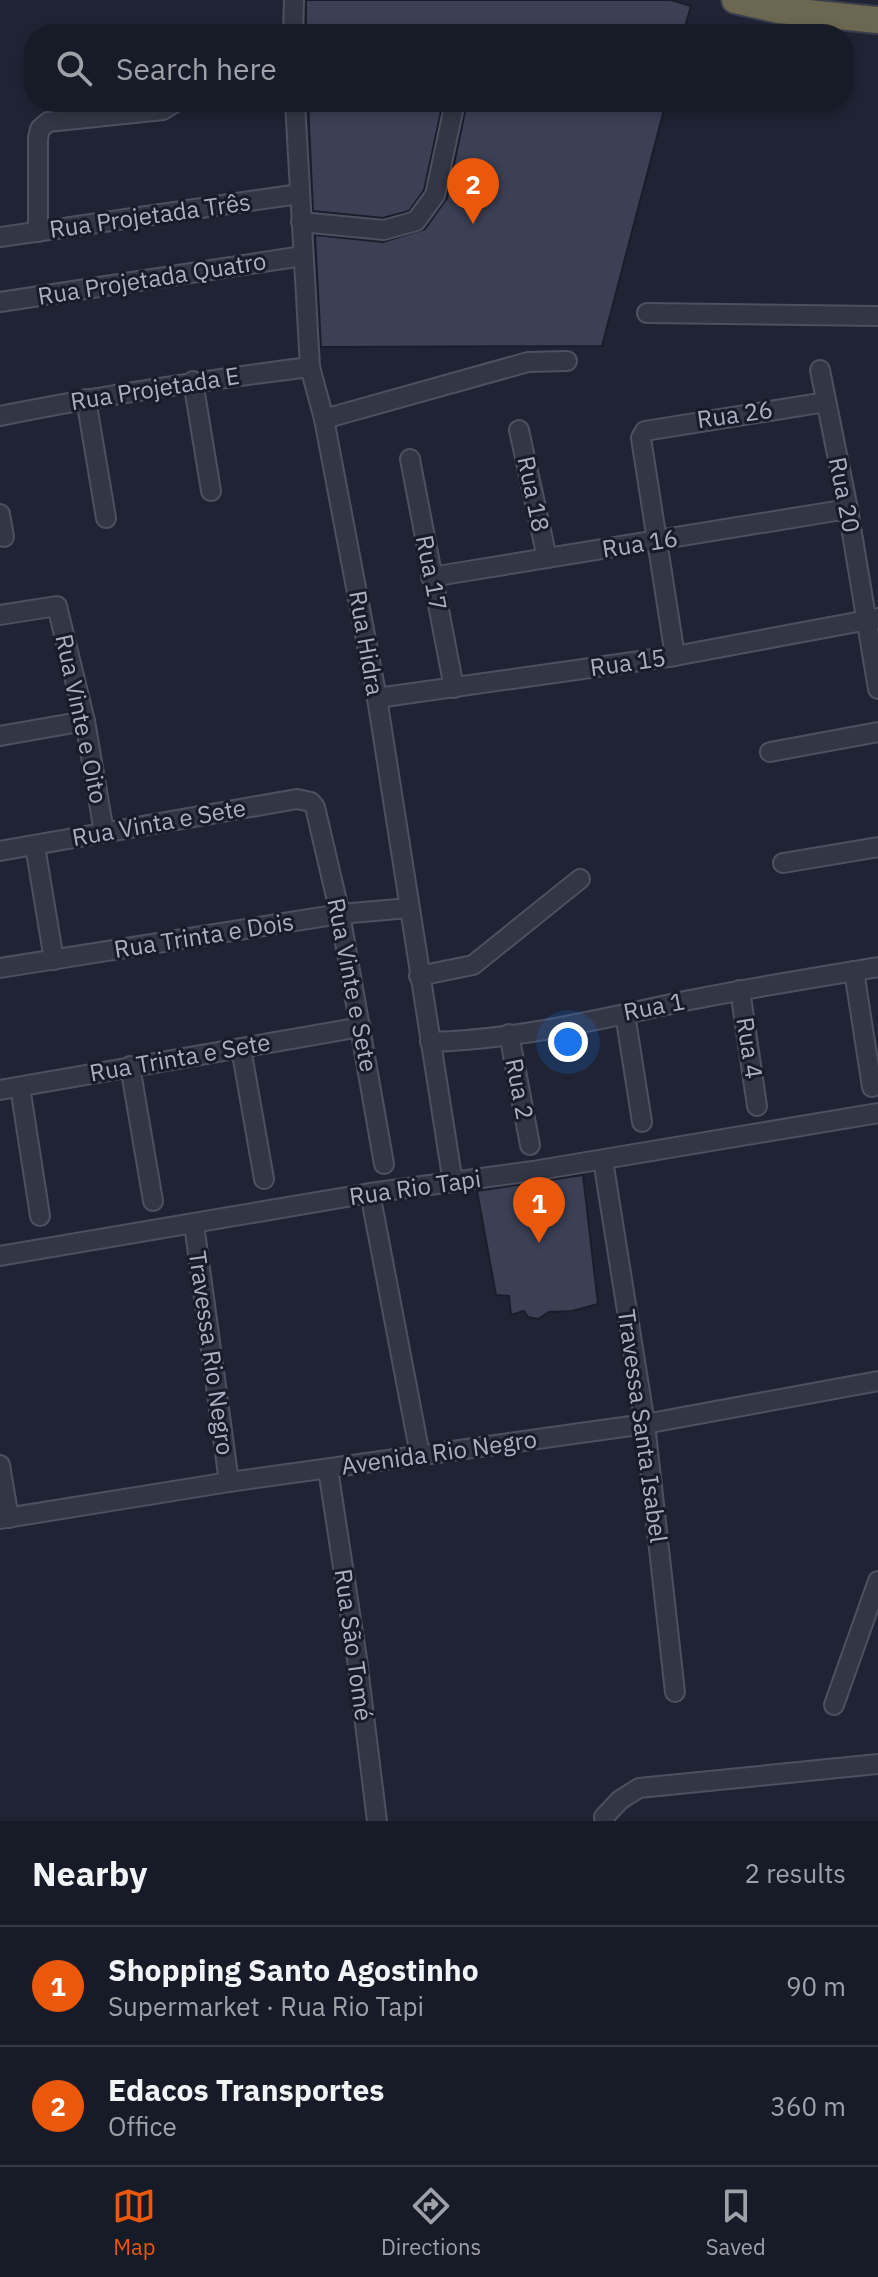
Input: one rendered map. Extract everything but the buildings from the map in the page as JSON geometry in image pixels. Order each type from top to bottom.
[{"type":"highway","points":[[735,0],[779,10],[878,20]]},
{"type":"street","points":[[293,24],[294,0]]},
{"type":"street","points":[[38,232],[40,129],[48,122],[144,112]]},
{"type":"street","name":"Rua Hidra","points":[[295,112],[310,367],[324,419],[377,698],[453,1183]]},
{"type":"street","points":[[301,222],[384,230],[416,221],[435,195],[453,112]]},
{"type":"street","name":"Rua Projetada Três","points":[[0,237],[299,194]]},
{"type":"street","name":"Rua Projetada Quatro","points":[[0,302],[303,256]]},
{"type":"street","points":[[647,313],[878,316]]},
{"type":"street","points":[[324,419],[528,362],[567,361]]},
{"type":"street","name":"Rua Projetada E","points":[[0,416],[193,381],[310,367]]},
{"type":"street","name":"Rua 20","points":[[820,370],[872,619],[878,689]]},
{"type":"street","points":[[193,381],[211,491]]},
{"type":"street","points":[[86,399],[106,518]]},
{"type":"street","name":"Rua 26","points":[[657,542],[641,438],[645,431],[826,402]]},
{"type":"street","name":"Rua 18","points":[[519,430],[547,558]]},
{"type":"street","name":"Rua 17","points":[[410,459],[454,688]]},
{"type":"street","name":"Rua 16","points":[[431,577],[848,509]]},
{"type":"street","points":[[0,514],[4,537]]},
{"type":"street","points":[[657,542],[675,656]]},
{"type":"street","name":"Rua Vinte e Oito","points":[[0,615],[57,606],[85,721],[104,832]]},
{"type":"street","name":"Rua 15","points":[[377,698],[675,656],[872,619]]},
{"type":"street","points":[[0,736],[85,721]]},
{"type":"street","points":[[770,752],[878,732]]},
{"type":"street","name":"Rua Vinta e Sete","points":[[0,851],[297,799],[311,802],[315,807]]},
{"type":"street","name":"Rua Vinte e Sete","points":[[315,807],[340,914],[384,1164]]},
{"type":"street","points":[[35,846],[54,960]]},
{"type":"street","points":[[783,863],[878,847]]},
{"type":"street","points":[[419,976],[473,965],[580,879]]},
{"type":"street","name":"Rua Trinta e Dois","points":[[0,968],[340,914],[409,908]]},
{"type":"street","name":"Rua 1","points":[[430,1042],[509,1034],[878,967]]},
{"type":"street","points":[[854,971],[872,1087]]},
{"type":"street","name":"Rua 4","points":[[740,990],[757,1106]]},
{"type":"street","points":[[625,1014],[642,1122]]},
{"type":"street","name":"Rua Trinta e Sete","points":[[0,1090],[361,1027]]},
{"type":"street","name":"Rua 2","points":[[509,1034],[530,1145]]},
{"type":"street","points":[[241,1048],[264,1179]]},
{"type":"street","points":[[130,1066],[153,1201]]},
{"type":"street","points":[[20,1087],[40,1216]]},
{"type":"street","name":"Rua Rio Tapi","points":[[0,1256],[370,1193],[603,1160],[878,1113]]},
{"type":"street","name":"Travessa Santa Isabel","points":[[603,1160],[645,1424],[675,1692]]},
{"type":"street","points":[[370,1193],[420,1455]]},
{"type":"street","name":"Travessa Rio Negro","points":[[194,1224],[229,1482]]},
{"type":"street","name":"Avenida Rio Negro","points":[[4,1519],[229,1482],[645,1424],[878,1381]]},
{"type":"street","points":[[0,1465],[4,1519]]},
{"type":"street","name":"Rua São Tomé","points":[[328,1469],[357,1659],[377,1821]]},
{"type":"street","points":[[834,1705],[878,1581]]},
{"type":"street","points":[[605,1821],[604,1817],[620,1800],[639,1788],[878,1764]]},
{"type":"place","name":"Edacos Transportes","points":[[473,224]]},
{"type":"place","name":"Shopping Santo Agostinho","points":[[539,1243]]}]
